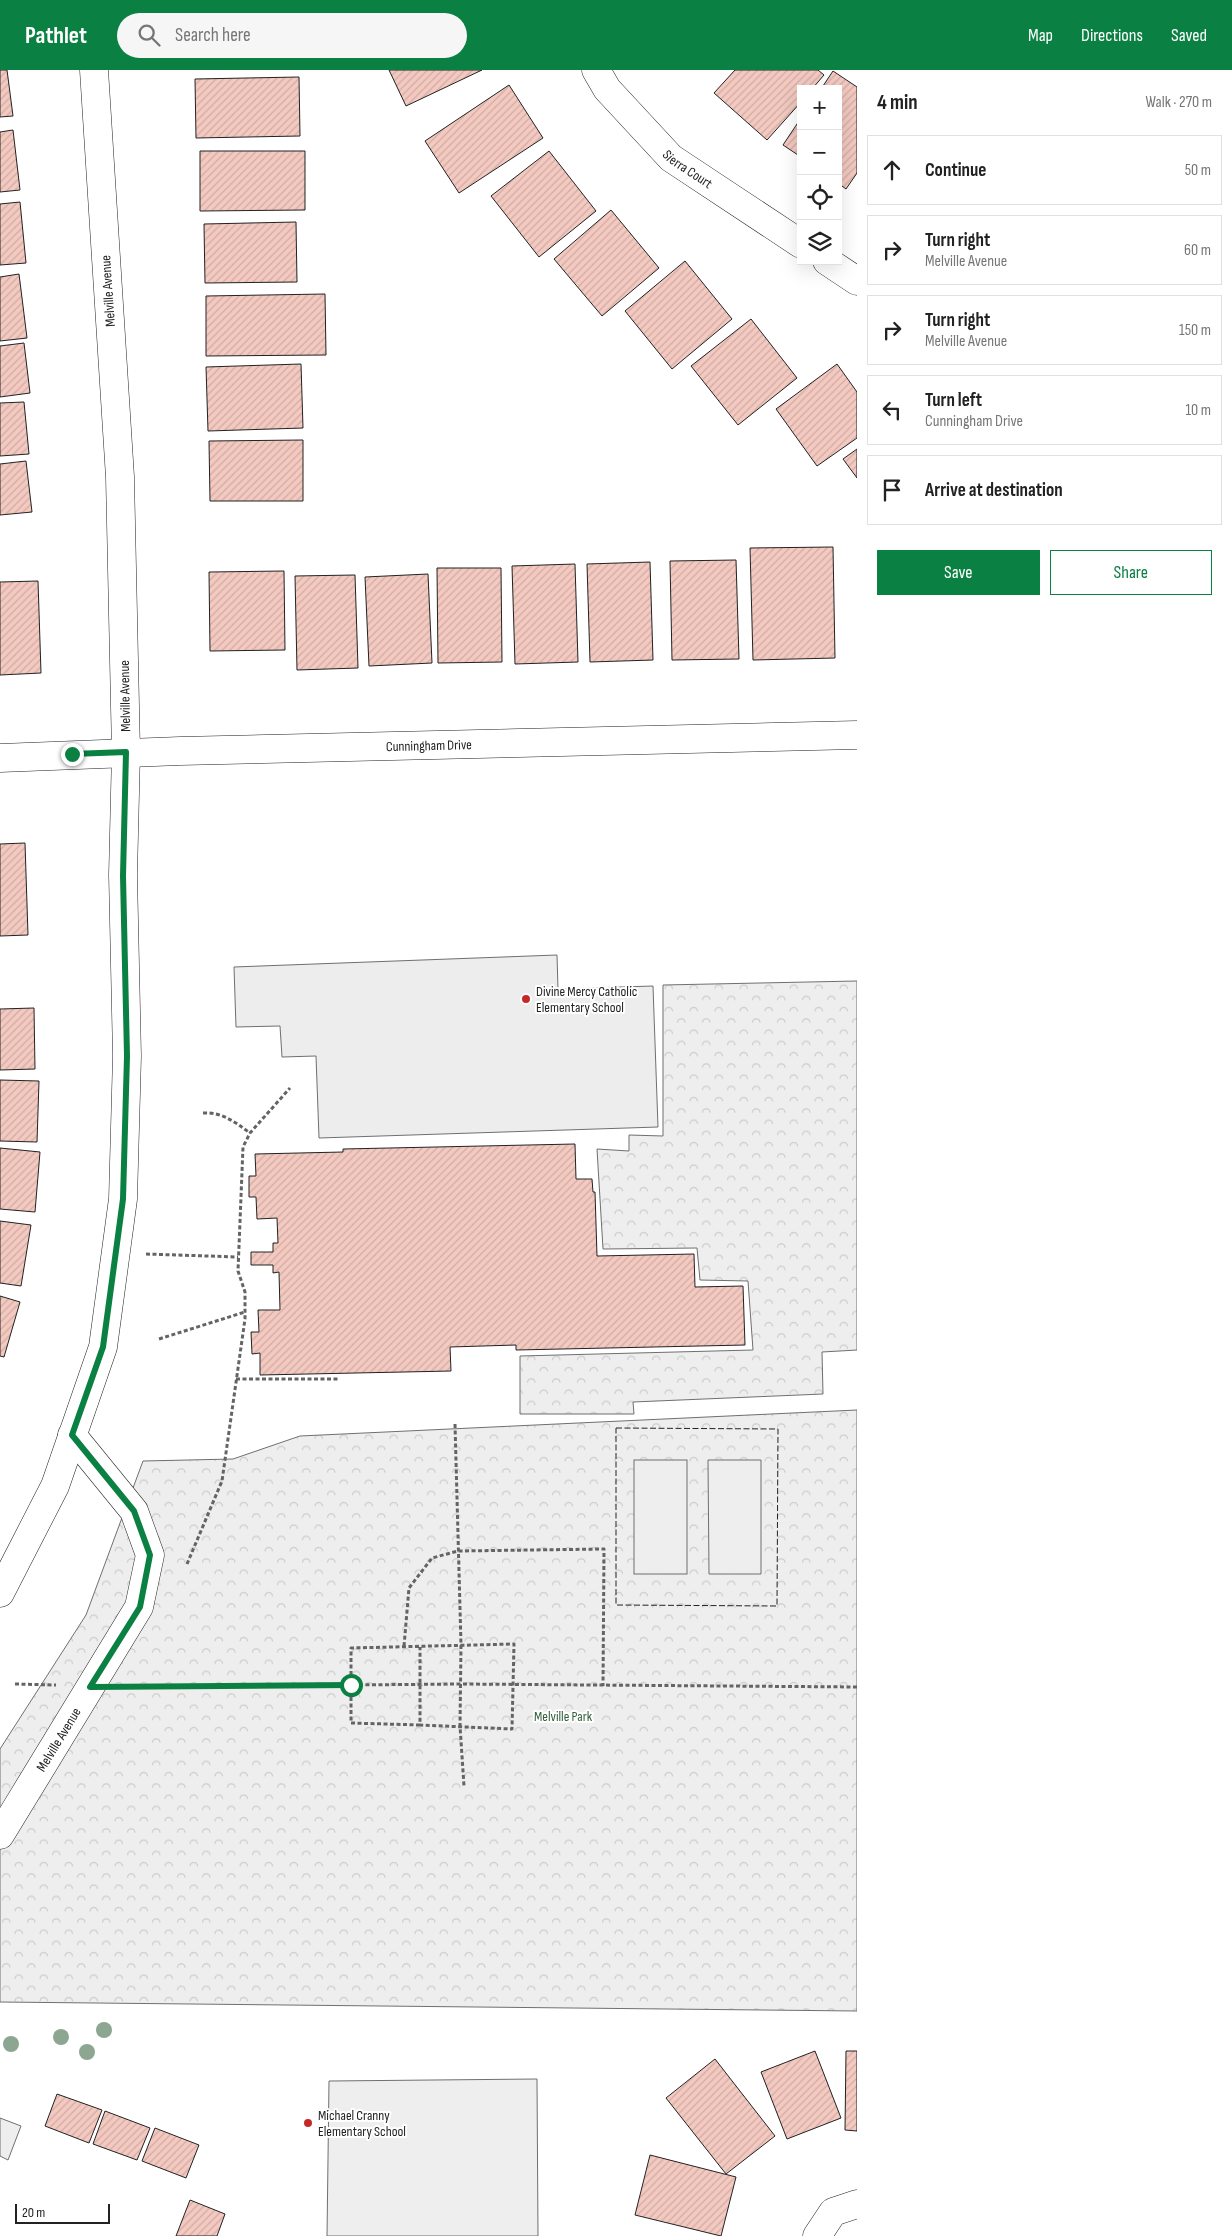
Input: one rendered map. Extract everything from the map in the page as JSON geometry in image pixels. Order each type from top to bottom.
[{"type":"street","name":"Melville Avenue","points":[[0,1593],[55,1486],[103,1347],[123,1199],[127,1056],[123,876],[126,752],[120,477],[94,70]]},
{"type":"street","name":"Sierra Court","points":[[596,70],[607,89],[671,158],[797,241]]},
{"type":"street","points":[[833,265],[857,281]]},
{"type":"street","name":"Cunningham Drive","points":[[0,758],[126,752],[857,736]]},
{"type":"street","name":"Melville Avenue","points":[[0,1835],[140,1607],[150,1555],[134,1511],[72,1435]]},
{"type":"street","points":[[817,2236],[833,2212],[857,2204]]},
{"type":"path","points":[[187,1564],[222,1481],[245,1312],[245,1292],[238,1270],[242,1147],[250,1133],[290,1088]]},
{"type":"path","points":[[203,1113],[211,1112],[231,1118],[250,1133]]},
{"type":"path","points":[[116,1253],[238,1257]]},
{"type":"path","points":[[159,1339],[245,1312]]},
{"type":"path","points":[[236,1379],[338,1379]]},
{"type":"path","points":[[455,1424],[461,1684],[460,1726],[464,1786]]},
{"type":"path","points":[[404,1646],[409,1588],[432,1558],[458,1551],[604,1549],[603,1686]]},
{"type":"path","points":[[514,1644],[512,1729],[351,1723],[351,1648],[420,1647],[514,1644]]},
{"type":"path","points":[[420,1647],[420,1725]]},
{"type":"path","points":[[15,1684],[90,1687],[420,1684],[857,1687]]},
{"type":"green space","points":[[857,981],[857,1350],[822,1352],[823,1394],[633,1402],[634,1414],[520,1414],[520,1356],[753,1350],[748,1281],[700,1280],[697,1248],[603,1249],[597,1149],[629,1151],[629,1135],[663,1136],[663,985]]},
{"type":"green space","name":"Melville Park","points":[[857,1410],[857,2011],[0,2002],[0,1749],[86,1615],[143,1461],[233,1459],[300,1436]]},
{"type":"green space","points":[[634,1460],[687,1460],[687,1574],[634,1574]]},
{"type":"green space","points":[[708,1460],[761,1460],[761,1574],[709,1574]]},
{"type":"green space","points":[[537,2079],[538,2236],[327,2236],[329,2081]]},
{"type":"green space","points":[[0,2118],[21,2126],[8,2160],[0,2156]]},
{"type":"shaded area","points":[[557,955],[558,989],[653,986],[658,1127],[319,1138],[316,1056],[282,1057],[280,1026],[236,1027],[234,967]]},
{"type":"building","points":[[0,70],[7,70],[13,116],[0,117]]},
{"type":"building","points":[[389,70],[482,70],[406,106]]},
{"type":"building","points":[[735,70],[818,70],[824,75],[815,85],[797,85],[797,106],[767,140],[714,93]]},
{"type":"building","points":[[833,71],[857,87],[857,173],[846,189],[842,186],[842,85],[824,85]]},
{"type":"building","points":[[299,77],[300,136],[196,138],[195,79]]},
{"type":"building","points":[[509,85],[543,138],[459,193],[425,141]]},
{"type":"building","points":[[797,124],[797,154],[783,145]]},
{"type":"building","points":[[13,130],[20,190],[0,192],[0,132]]},
{"type":"building","points":[[200,151],[305,151],[305,210],[200,211]]},
{"type":"building","points":[[549,151],[596,211],[539,257],[491,196]]},
{"type":"building","points":[[20,202],[26,263],[0,265],[0,204]]},
{"type":"building","points":[[611,210],[659,268],[602,316],[554,259]]},
{"type":"building","points":[[296,222],[297,282],[205,283],[204,224]]},
{"type":"building","points":[[685,261],[732,319],[672,369],[625,311]]},
{"type":"building","points":[[19,274],[27,338],[0,341],[0,277]]},
{"type":"building","points":[[325,294],[326,355],[206,356],[206,296]]},
{"type":"building","points":[[751,319],[797,378],[738,425],[691,366]]},
{"type":"building","points":[[24,343],[30,393],[0,397],[0,346]]},
{"type":"building","points":[[301,364],[303,428],[208,431],[206,367]]},
{"type":"building","points":[[837,364],[857,392],[857,438],[817,466],[776,409]]},
{"type":"building","points":[[24,402],[29,454],[0,456],[0,403]]},
{"type":"building","points":[[303,440],[303,501],[210,501],[209,441]]},
{"type":"building","points":[[857,449],[857,478],[843,459]]},
{"type":"building","points":[[26,461],[32,512],[0,515],[0,464]]},
{"type":"building","points":[[833,547],[835,658],[753,660],[750,548]]},
{"type":"building","points":[[736,560],[739,659],[672,660],[670,561]]},
{"type":"building","points":[[650,562],[653,660],[590,662],[587,564]]},
{"type":"building","points":[[575,564],[578,662],[515,664],[512,566]]},
{"type":"building","points":[[437,568],[501,568],[502,662],[438,663]]},
{"type":"building","points":[[284,571],[285,650],[210,651],[209,572]]},
{"type":"building","points":[[428,574],[432,663],[369,666],[365,577]]},
{"type":"building","points":[[355,575],[358,668],[297,670],[295,576]]},
{"type":"building","points":[[38,581],[41,673],[0,675],[0,582]]},
{"type":"building","points":[[25,843],[28,935],[0,936],[0,844]]},
{"type":"building","points":[[34,1008],[35,1069],[0,1070],[0,1009]]},
{"type":"building","points":[[0,1080],[39,1081],[37,1142],[0,1141]]},
{"type":"building","points":[[575,1144],[576,1179],[592,1179],[593,1192],[595,1192],[597,1256],[694,1254],[695,1287],[743,1286],[745,1345],[516,1350],[516,1345],[450,1347],[451,1371],[260,1375],[260,1353],[252,1354],[251,1332],[259,1332],[258,1310],[280,1310],[279,1272],[273,1273],[273,1265],[251,1265],[251,1252],[273,1252],[273,1243],[278,1243],[277,1218],[257,1219],[256,1197],[249,1197],[249,1176],[256,1176],[255,1154],[343,1152],[343,1149]]},
{"type":"building","points":[[0,1148],[40,1152],[35,1212],[0,1209]]},
{"type":"building","points":[[0,1221],[31,1225],[21,1286],[0,1283]]},
{"type":"building","points":[[0,1296],[20,1302],[4,1357],[0,1356]]},
{"type":"building","points":[[815,2051],[841,2118],[787,2139],[761,2072]]},
{"type":"building","points":[[846,2051],[857,2051],[857,2131],[845,2130]]},
{"type":"building","points":[[715,2059],[775,2136],[726,2174],[666,2098]]},
{"type":"building","points":[[57,2094],[102,2110],[89,2143],[45,2126]]},
{"type":"building","points":[[105,2111],[150,2128],[137,2160],[93,2144]]},
{"type":"building","points":[[155,2128],[199,2145],[186,2178],[142,2161]]},
{"type":"building","points":[[650,2155],[736,2177],[721,2236],[635,2215]]},
{"type":"building","points":[[190,2200],[225,2214],[217,2236],[176,2236]]},
{"type":"fence","points":[[616,1428],[778,1429],[777,1606],[616,1605],[616,1428]]},
{"type":"place","name":"Divine Mercy Catholic Elementary School","points":[[526,999]]},
{"type":"place","name":"Michael Cranny Elementary School","points":[[308,2123]]},
{"type":"route","points":[[72,754],[126,752],[123,876],[127,1056],[123,1199],[103,1347],[72,1435],[134,1511],[150,1555],[140,1607],[90,1687],[351,1685]]}]
